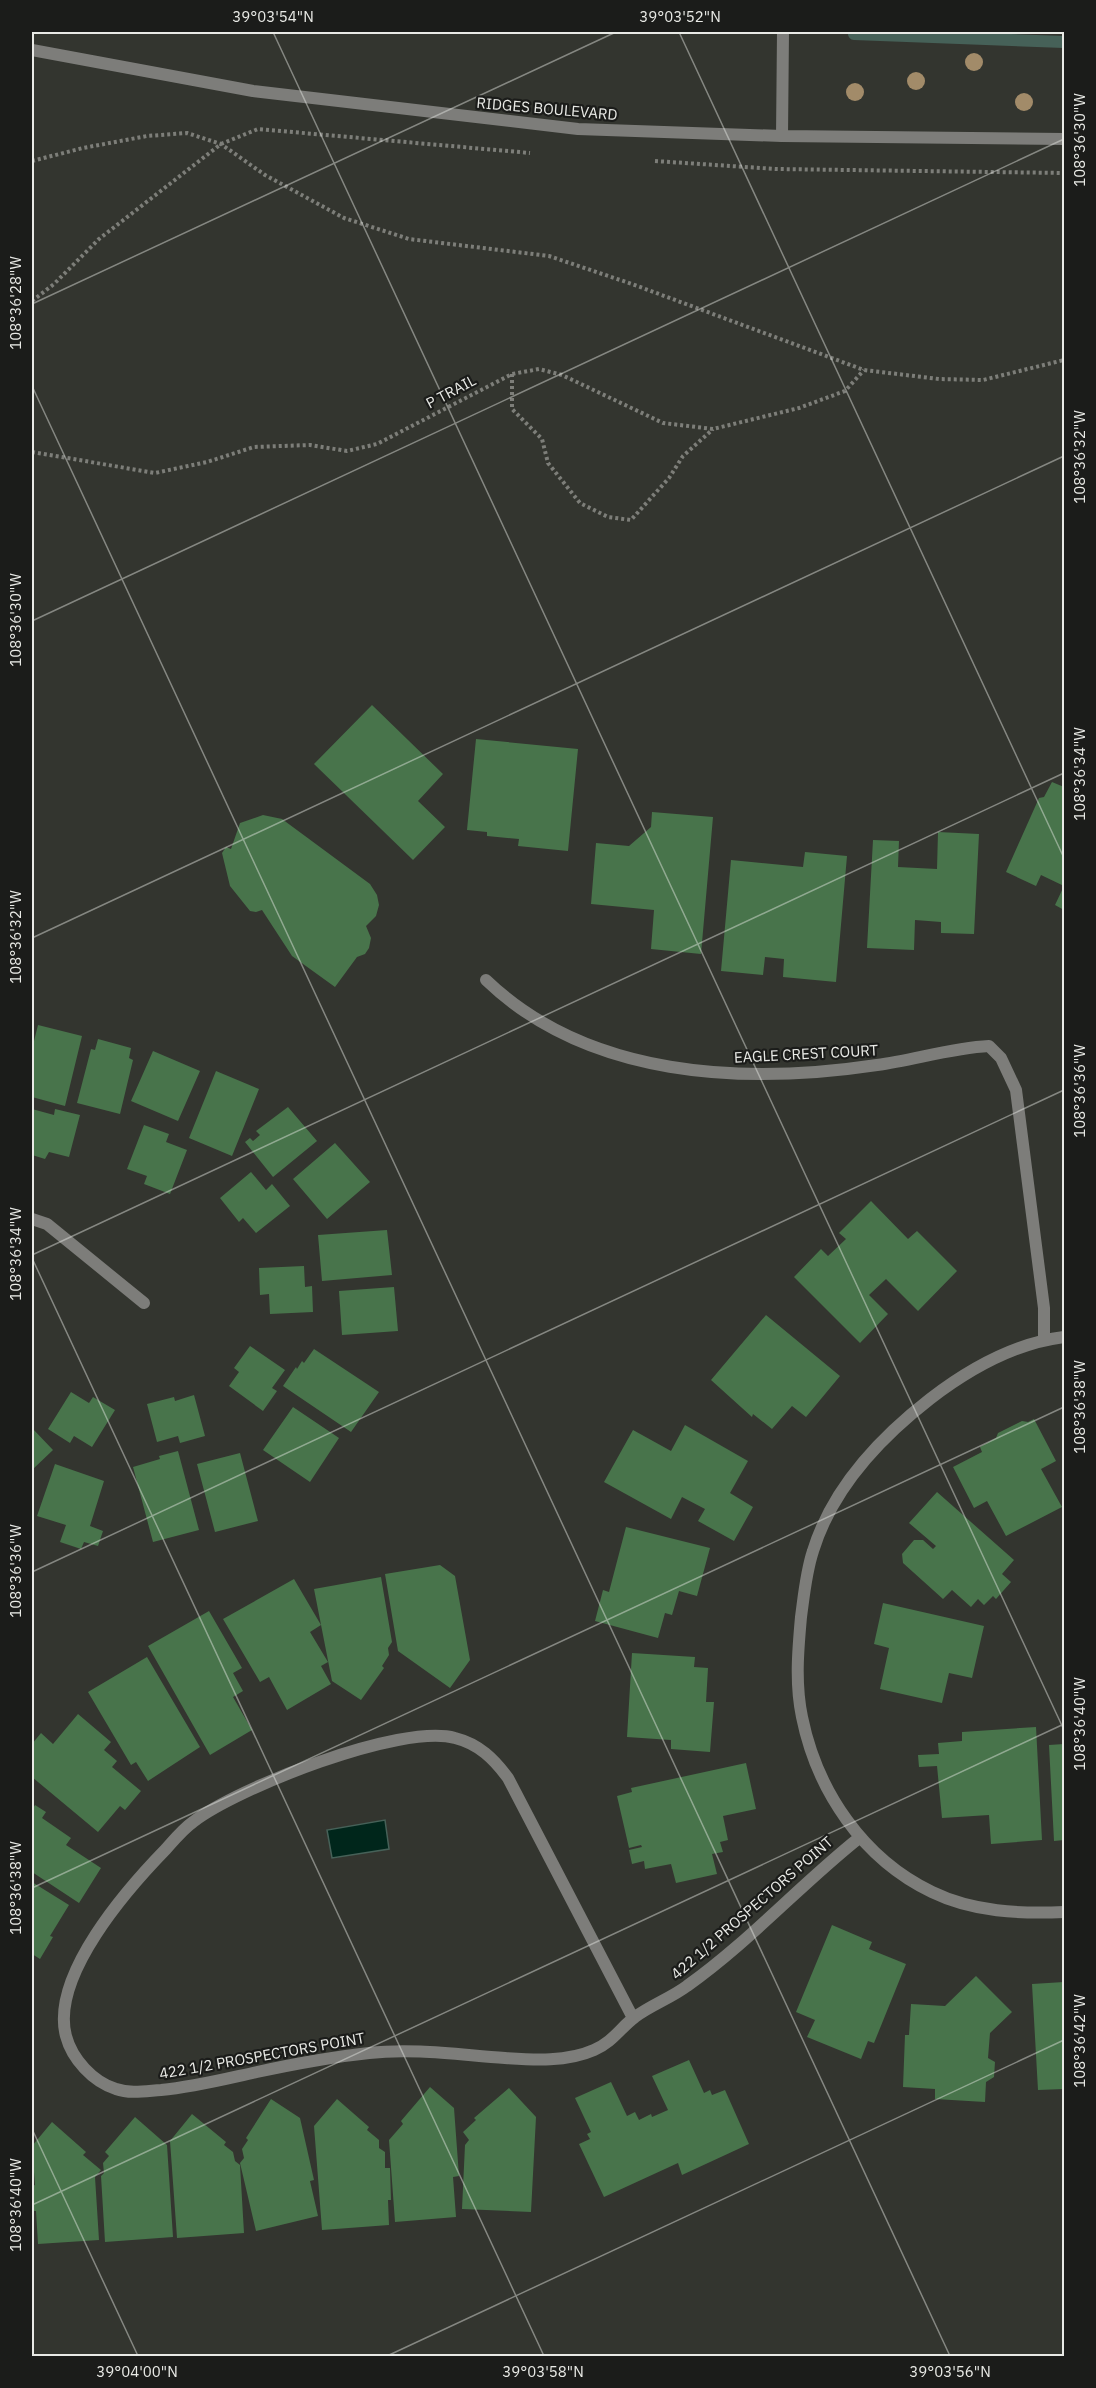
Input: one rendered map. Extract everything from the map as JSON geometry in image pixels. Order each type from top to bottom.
[{"type":"street","points":[[782,136],[783,32]]},
{"type":"street","name":"RIDGES BOULEVARD","points":[[32,50],[253,91],[578,129],[782,136],[1065,139]]},
{"type":"street","name":"EAGLE CREST COURT","points":[[486,980],[504,997],[556,1032],[612,1053],[671,1068],[732,1074],[819,1071],[878,1065],[969,1047],[989,1046],[1001,1058],[1016,1090],[1044,1308],[1044,1340]]},
{"type":"street","points":[[32,1219],[47,1224],[144,1303]]},
{"type":"street","points":[[1065,1337],[1044,1340],[995,1358],[951,1382],[887,1436],[866,1459],[845,1488],[813,1549],[804,1586],[798,1653],[801,1716],[812,1751],[830,1795],[859,1838],[881,1860],[905,1878],[933,1893],[957,1902],[983,1909],[1011,1912],[1065,1912]]},
{"type":"street","name":"422 1/2 PROSPECTORS POINT","points":[[633,2018],[508,1778],[493,1758],[475,1746],[453,1737],[427,1736],[393,1741],[328,1758],[225,1802],[191,1823],[142,1873],[97,1932],[71,1986],[64,2012],[65,2034],[74,2055],[86,2070],[117,2090],[139,2092],[222,2082],[313,2061],[372,2052],[407,2051],[558,2059],[594,2050],[622,2032],[633,2018],[695,1980],[859,1838]]},
{"type":"path","points":[[32,161],[83,148],[147,136],[188,133],[221,144],[265,175],[344,218],[409,239],[549,256],[864,369],[939,379],[982,380],[1065,360]]},
{"type":"path","points":[[32,301],[54,284],[99,238],[221,144]]},
{"type":"path","name":"P TRAIL","points":[[32,452],[154,473],[207,462],[254,447],[310,445],[347,451],[377,444],[512,374],[539,369],[562,375],[663,423],[713,429],[799,408],[845,392],[864,369]]},
{"type":"path","points":[[512,374],[512,409],[542,439],[548,463],[580,502],[608,517],[631,520],[669,478],[683,456],[713,429]]},
{"type":"shaded area","points":[[385,1820],[389,1849],[332,1858],[327,1830]]},
{"type":"building","points":[[372,705],[443,774],[418,801],[445,827],[413,860],[314,764]]},
{"type":"building","points":[[476,739],[578,749],[568,851],[518,846],[519,839],[487,836],[487,832],[467,830]]},
{"type":"building","points":[[1052,782],[1064,787],[1064,886],[1041,875],[1036,886],[1006,872],[1039,798],[1044,797]]},
{"type":"building","points":[[652,812],[713,817],[701,954],[651,949],[654,910],[591,904],[596,843],[629,846],[651,827]]},
{"type":"building","points":[[263,815],[282,819],[370,884],[377,895],[379,905],[376,916],[366,926],[371,938],[369,948],[365,954],[357,957],[335,987],[292,956],[262,910],[250,911],[230,886],[222,853],[226,847],[231,849],[240,823]]},
{"type":"building","points":[[938,832],[979,834],[974,934],[941,933],[941,922],[915,920],[914,950],[867,948],[873,840],[899,841],[898,867],[937,869]]},
{"type":"building","points":[[805,852],[847,856],[836,982],[783,977],[784,959],[765,957],[763,975],[721,971],[731,860],[803,867]]},
{"type":"building","points":[[1064,886],[1064,910],[1055,905]]},
{"type":"building","points":[[38,1025],[82,1036],[65,1106],[32,1097],[32,1049]]},
{"type":"building","points":[[98,1039],[131,1048],[129,1058],[133,1060],[120,1114],[77,1103],[91,1049],[95,1050]]},
{"type":"building","points":[[153,1051],[200,1071],[178,1121],[131,1101]]},
{"type":"building","points":[[216,1071],[259,1089],[232,1156],[189,1138]]},
{"type":"building","points":[[288,1107],[317,1141],[273,1177],[245,1142],[250,1138],[253,1141],[260,1135],[256,1131]]},
{"type":"building","points":[[32,1109],[54,1115],[55,1109],[80,1115],[69,1157],[49,1152],[45,1159],[32,1155]]},
{"type":"building","points":[[144,1125],[169,1134],[166,1142],[187,1150],[170,1194],[144,1184],[147,1176],[127,1169]]},
{"type":"building","points":[[335,1143],[370,1182],[327,1219],[293,1179]]},
{"type":"building","points":[[251,1172],[266,1190],[272,1184],[290,1206],[256,1233],[243,1218],[239,1222],[220,1198]]},
{"type":"building","points":[[871,1201],[908,1239],[917,1231],[957,1271],[918,1311],[886,1279],[869,1295],[888,1314],[860,1343],[794,1277],[821,1249],[828,1256],[846,1239],[839,1233]]},
{"type":"building","points":[[387,1230],[392,1275],[322,1281],[318,1235]]},
{"type":"building","points":[[304,1266],[305,1287],[312,1286],[313,1312],[270,1314],[269,1294],[260,1295],[259,1268]]},
{"type":"building","points":[[394,1287],[398,1331],[342,1335],[339,1291]]},
{"type":"building","points":[[766,1315],[840,1376],[806,1417],[792,1406],[772,1429],[753,1414],[752,1417],[711,1380]]},
{"type":"building","points":[[250,1346],[285,1370],[272,1388],[277,1391],[263,1411],[229,1386],[239,1372],[234,1368]]},
{"type":"building","points":[[314,1349],[379,1392],[351,1432],[283,1386],[296,1367],[297,1369],[302,1361],[304,1363]]},
{"type":"building","points":[[71,1392],[89,1403],[93,1397],[115,1410],[92,1447],[74,1436],[70,1443],[48,1429]]},
{"type":"building","points":[[194,1395],[205,1436],[180,1443],[178,1436],[157,1442],[147,1404],[174,1397],[175,1401]]},
{"type":"building","points":[[293,1407],[339,1438],[310,1482],[263,1450]]},
{"type":"building","points":[[1034,1419],[1056,1461],[1041,1469],[1062,1507],[1006,1536],[987,1501],[974,1508],[953,1467],[982,1452],[980,1447],[996,1438],[998,1433],[1022,1421],[1028,1422]]},
{"type":"building","points":[[685,1425],[748,1461],[730,1493],[753,1507],[734,1541],[698,1521],[705,1509],[682,1497],[671,1519],[604,1482],[633,1430],[671,1451]]},
{"type":"building","points":[[32,1428],[53,1450],[32,1470]]},
{"type":"building","points":[[178,1451],[199,1530],[153,1542],[133,1467]]},
{"type":"building","points":[[240,1453],[258,1521],[215,1532],[197,1464]]},
{"type":"building","points":[[55,1464],[104,1481],[90,1526],[103,1531],[98,1546],[84,1542],[81,1549],[60,1542],[66,1525],[37,1516]]},
{"type":"building","points":[[937,1492],[1014,1560],[1002,1574],[1011,1582],[996,1599],[993,1596],[984,1605],[978,1599],[971,1607],[952,1590],[943,1599],[903,1563],[902,1554],[914,1540],[923,1540],[933,1549],[936,1546],[909,1523]]},
{"type":"building","points":[[626,1527],[710,1548],[697,1596],[679,1591],[672,1615],[665,1613],[658,1638],[595,1621],[603,1590],[609,1592]]},
{"type":"building","points":[[440,1565],[455,1576],[470,1660],[450,1688],[398,1651],[385,1574]]},
{"type":"building","points":[[381,1577],[392,1642],[388,1648],[389,1655],[382,1666],[384,1668],[361,1700],[332,1681],[314,1589]]},
{"type":"building","points":[[294,1579],[321,1625],[310,1632],[328,1662],[321,1666],[331,1684],[287,1710],[269,1677],[260,1682],[223,1619]]},
{"type":"building","points":[[883,1603],[984,1626],[972,1678],[949,1673],[942,1703],[880,1689],[889,1648],[874,1644]]},
{"type":"building","points":[[209,1611],[242,1668],[233,1673],[243,1691],[233,1697],[252,1730],[210,1755],[148,1646]]},
{"type":"building","points":[[632,1653],[695,1657],[694,1667],[708,1668],[706,1702],[714,1702],[710,1752],[671,1749],[671,1740],[627,1737]]},
{"type":"building","points":[[147,1657],[200,1747],[148,1781],[136,1762],[131,1765],[88,1692]]},
{"type":"building","points":[[78,1714],[111,1742],[104,1750],[117,1761],[112,1767],[141,1791],[125,1810],[120,1806],[98,1832],[32,1777],[32,1744],[41,1733],[53,1744]]},
{"type":"building","points":[[1036,1727],[1042,1840],[991,1844],[989,1815],[942,1818],[937,1766],[919,1767],[918,1755],[939,1754],[938,1743],[962,1741],[962,1732]]},
{"type":"building","points":[[1064,1744],[1064,1840],[1054,1841],[1049,1745]]},
{"type":"building","points":[[746,1763],[756,1809],[723,1816],[728,1840],[720,1842],[723,1852],[712,1854],[717,1874],[676,1883],[671,1864],[645,1869],[644,1861],[632,1864],[629,1850],[642,1847],[641,1845],[629,1848],[617,1796],[632,1792],[631,1788]]},
{"type":"building","points":[[35,1805],[46,1812],[42,1818],[71,1838],[66,1845],[101,1868],[79,1903],[32,1872],[32,1810]]},
{"type":"building","points":[[32,1882],[69,1905],[50,1936],[53,1937],[40,1959],[32,1954]]},
{"type":"building","points":[[832,1925],[872,1942],[869,1949],[906,1964],[874,2043],[868,2041],[861,2059],[807,2037],[815,2020],[796,2012]]},
{"type":"building","points":[[976,1976],[1012,2012],[990,2033],[988,2058],[995,2062],[994,2077],[986,2082],[985,2102],[935,2099],[935,2089],[903,2087],[905,2035],[909,2035],[911,2004],[945,2006]]},
{"type":"building","points":[[1064,1982],[1064,2089],[1038,2090],[1032,1984]]},
{"type":"building","points":[[689,2060],[704,2093],[710,2090],[712,2095],[725,2090],[749,2144],[682,2175],[678,2163],[604,2197],[579,2144],[590,2139],[587,2134],[591,2132],[575,2098],[611,2082],[627,2116],[635,2112],[639,2120],[651,2114],[652,2117],[668,2110],[652,2076]]},
{"type":"building","points":[[430,2087],[454,2108],[459,2176],[453,2177],[456,2217],[395,2222],[389,2140],[403,2124],[401,2121]]},
{"type":"building","points":[[509,2088],[536,2117],[531,2212],[462,2209],[465,2145],[469,2140],[463,2132],[476,2120],[474,2118]]},
{"type":"building","points":[[271,2099],[300,2118],[314,2180],[310,2181],[318,2216],[256,2231],[240,2163],[244,2158],[242,2149],[248,2140],[246,2138]]},
{"type":"building","points":[[337,2099],[369,2127],[367,2130],[379,2140],[379,2148],[385,2152],[385,2168],[390,2168],[389,2225],[322,2230],[314,2126]]},
{"type":"building","points":[[192,2114],[226,2142],[224,2145],[233,2152],[235,2161],[240,2165],[244,2233],[177,2238],[170,2141]]},
{"type":"building","points":[[135,2117],[167,2145],[173,2237],[105,2242],[101,2176],[104,2173],[103,2163],[109,2156],[105,2152]]},
{"type":"building","points":[[52,2122],[86,2152],[83,2155],[101,2170],[95,2177],[99,2240],[38,2244],[36,2211],[32,2211],[32,2186],[35,2185],[32,2146]]},
{"type":"waterway","points":[[854,34],[1064,42]]}]
